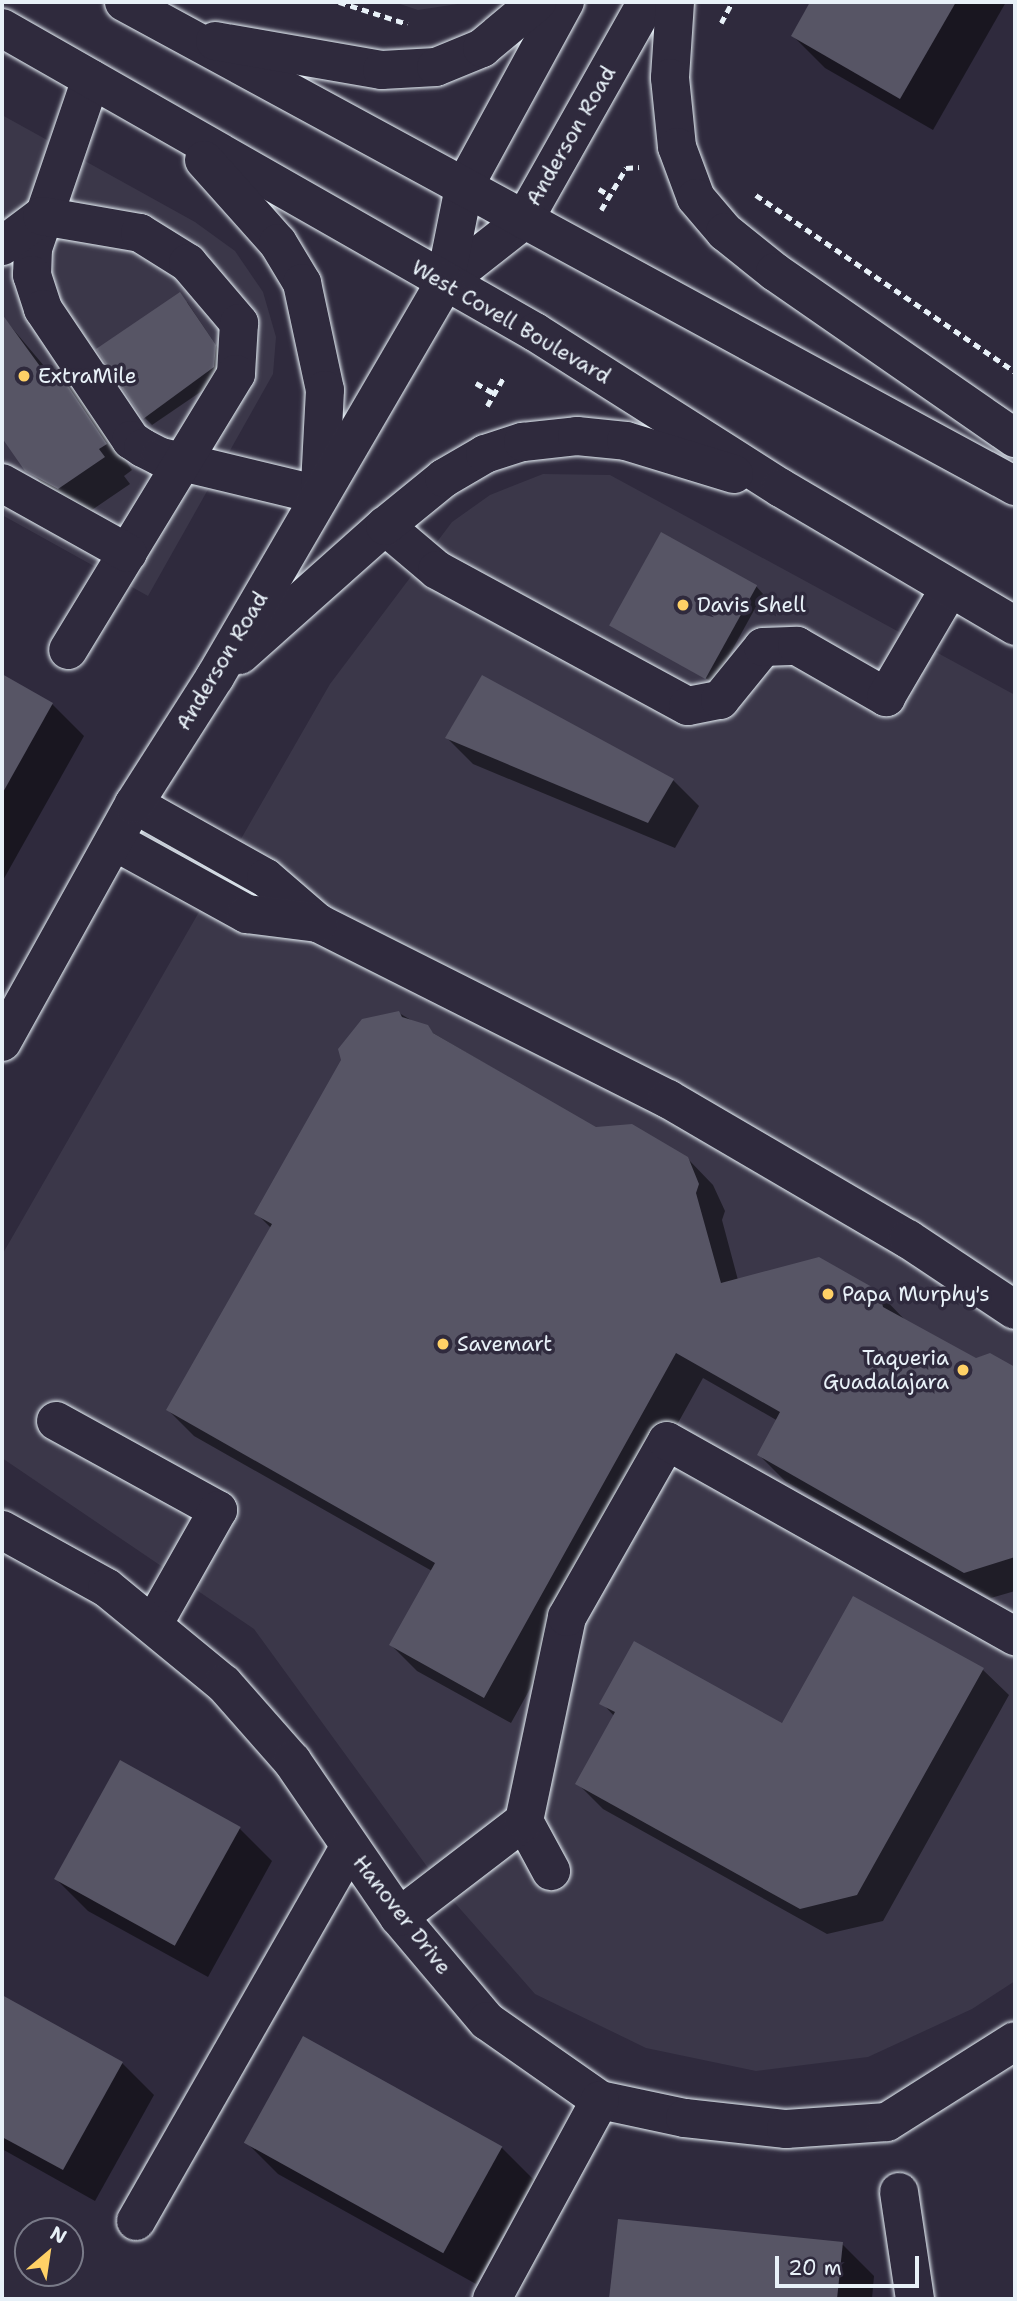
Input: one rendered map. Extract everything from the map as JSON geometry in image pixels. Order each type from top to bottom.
[{"type":"main road","points":[[124,2],[175,33],[1015,486]]},
{"type":"main road","points":[[175,33],[382,70],[436,67],[482,48],[537,2]]},
{"type":"main road","name":"Anderson Road","points":[[2,1042],[134,804],[215,677],[445,282],[464,187],[565,2]]},
{"type":"main road","name":"Anderson Road","points":[[445,282],[524,220],[647,2]]},
{"type":"main road","points":[[675,2],[670,78],[677,147],[696,198],[724,232],[775,272],[1015,438]]},
{"type":"main road","name":"West Covell Boulevard","points":[[2,28],[536,332],[781,488],[1015,626]]},
{"type":"main road","points":[[91,79],[33,248],[32,275],[43,309],[131,440],[161,457],[319,495],[325,390],[302,283],[278,243],[237,192],[164,121]]},
{"type":"main road","points":[[2,246],[42,216],[141,233],[188,263],[239,323],[236,374],[68,650]]},
{"type":"main road","points":[[215,677],[385,526],[444,478],[485,454],[523,442],[577,436],[626,441],[781,488]]},
{"type":"main road","points":[[2,483],[128,553]]},
{"type":"main road","points":[[385,526],[437,570],[688,706],[720,700],[763,647],[797,646],[887,697],[949,589]]},
{"type":"main road","points":[[134,804],[266,878],[318,923],[668,1099],[1012,1301]]},
{"type":"main road","points":[[114,841],[247,915],[318,923]]},
{"type":"main road","points":[[56,1421],[218,1510],[154,1623]]},
{"type":"main road","points":[[551,1871],[524,1821],[567,1617],[667,1441],[1015,1636]]},
{"type":"main road","name":"Hanover Drive","points":[[2,1530],[107,1588],[154,1623],[224,1684],[292,1761],[399,1917],[487,2021],[600,2100],[685,2118],[786,2129],[887,2122],[1015,2040]]},
{"type":"main road","points":[[399,1917],[524,1821]]},
{"type":"main road","points":[[136,2221],[349,1847]]},
{"type":"main road","points":[[492,2299],[600,2100]]},
{"type":"main road","points":[[899,2192],[915,2299]]},
{"type":"path","points":[[339,2],[413,26]]},
{"type":"path","points":[[716,36],[732,2]]},
{"type":"path","points":[[601,210],[626,168],[649,166]]},
{"type":"path","points":[[599,189],[609,195]]},
{"type":"path","points":[[751,191],[1015,372]]},
{"type":"path","points":[[477,383],[493,393]]},
{"type":"shaded area","points":[[394,2],[471,2],[418,10]]},
{"type":"shaded area","points":[[2,115],[195,222],[235,251],[263,292],[276,337],[273,374],[148,596],[2,515]]},
{"type":"shaded area","points":[[543,474],[610,475],[1015,695],[1015,1981],[972,2009],[868,2057],[756,2071],[646,2048],[535,1994],[447,1894],[254,1629],[2,1458],[2,1255],[330,684],[452,522],[490,495]]},
{"type":"building","points":[[810,2],[956,2],[900,99],[791,36]]},
{"type":"building","points":[[180,292],[216,345],[214,367],[143,419],[96,349]]},
{"type":"building","name":"ExtraMile","points":[[2,314],[50,380],[60,374],[107,444],[99,449],[105,457],[58,489],[25,471],[2,438]]},
{"type":"building","name":"Davis Shell","points":[[661,532],[757,585],[705,679],[609,626]]},
{"type":"building","points":[[2,674],[53,703],[2,794]]},
{"type":"building","points":[[482,675],[674,779],[648,823],[445,738]]},
{"type":"building","name":"Savemart","points":[[399,1011],[402,1017],[428,1025],[433,1033],[596,1127],[632,1124],[688,1157],[699,1184],[696,1193],[721,1283],[819,1257],[879,1291],[883,1307],[976,1358],[990,1353],[1015,1367],[1015,1557],[964,1573],[757,1455],[780,1412],[676,1353],[484,1698],[389,1645],[435,1563],[166,1410],[272,1224],[254,1214],[341,1060],[338,1049],[362,1019]]},
{"type":"building","points":[[853,1596],[984,1668],[857,1895],[800,1909],[575,1784],[615,1712],[599,1704],[634,1641],[782,1723]]},
{"type":"building","points":[[120,1760],[241,1827],[175,1946],[54,1879]]},
{"type":"building","points":[[2,1995],[123,2062],[63,2170],[2,2137]]},
{"type":"building","points":[[303,2036],[502,2147],[443,2253],[244,2143]]},
{"type":"building","points":[[618,2219],[843,2242],[837,2299],[609,2299]]},
{"type":"place","name":"ExtraMile","points":[[24,376]]},
{"type":"place","name":"Davis Shell","points":[[683,605]]},
{"type":"place","name":"Papa Murphy's","points":[[828,1294]]},
{"type":"place","name":"Savemart","points":[[443,1344]]},
{"type":"place","name":"Taqueria Guadalajara","points":[[963,1370]]}]
